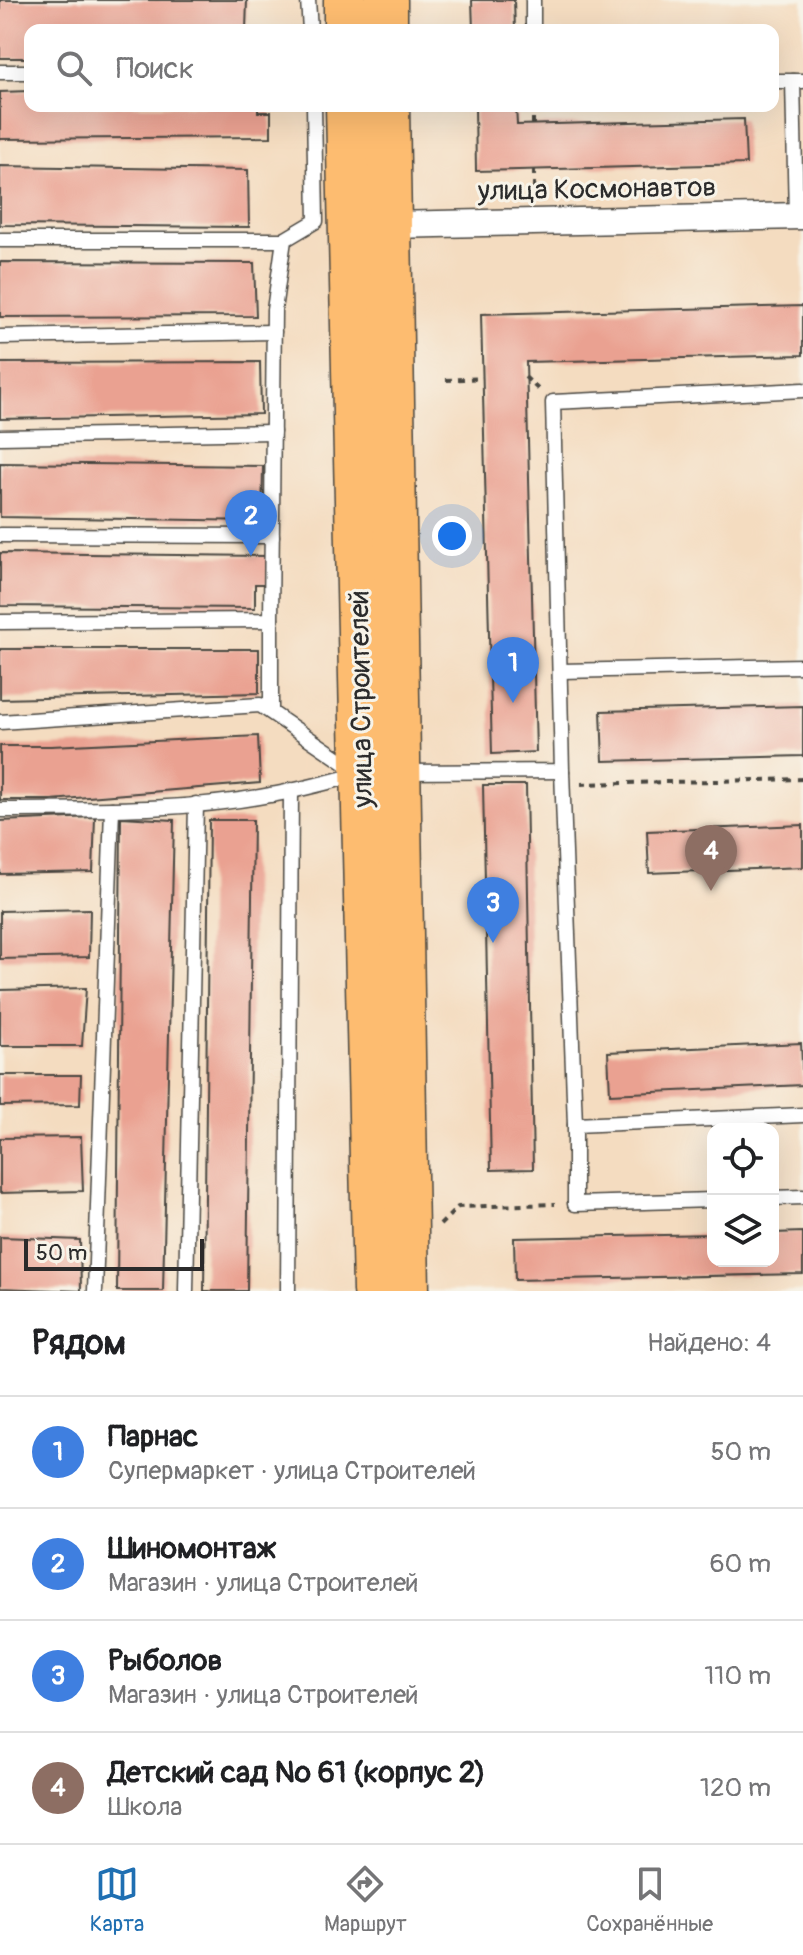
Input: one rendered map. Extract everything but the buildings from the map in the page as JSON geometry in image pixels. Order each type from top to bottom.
[{"type":"main road","points":[[345,0],[345,24]]},
{"type":"main road","points":[[386,0],[386,24]]},
{"type":"main road","name":"улица Строителей","points":[[347,112],[348,227],[408,1291]]},
{"type":"main road","name":"улица Строителей","points":[[374,1291],[391,225],[388,112]]},
{"type":"main road","points":[[348,227],[391,225]]},
{"type":"street","name":"улица Космонавтов","points":[[391,225],[800,216]]},
{"type":"lane","points":[[308,0],[310,24]]},
{"type":"lane","points":[[533,0],[533,24]]},
{"type":"lane","points":[[0,72],[24,72]]},
{"type":"lane","points":[[798,81],[800,216]]},
{"type":"lane","points":[[0,240],[284,240],[316,221],[314,112]]},
{"type":"lane","points":[[271,712],[274,310],[284,240]]},
{"type":"lane","points":[[0,337],[274,332]]},
{"type":"lane","points":[[707,1200],[575,1204],[553,402],[803,390]]},
{"type":"lane","points":[[0,437],[273,432]]},
{"type":"lane","points":[[0,535],[272,536]]},
{"type":"lane","points":[[0,622],[271,620]]},
{"type":"lane","points":[[561,671],[803,666]]},
{"type":"lane","points":[[0,722],[260,705],[380,773]]},
{"type":"lane","points":[[0,810],[112,809],[196,804],[271,795],[380,773],[562,778]]},
{"type":"lane","points":[[288,1291],[291,790]]},
{"type":"lane","points":[[186,1291],[196,804]]},
{"type":"lane","points":[[95,1291],[112,809]]},
{"type":"lane","points":[[575,1125],[803,1115]]},
{"type":"lane","points":[[779,1198],[803,1197]]},
{"type":"path","points":[[533,112],[533,125]]},
{"type":"path","points":[[534,170],[534,194]]},
{"type":"path","points":[[446,380],[483,378]]},
{"type":"path","points":[[562,778],[803,779]]},
{"type":"path","points":[[458,1207],[575,1204]]},
{"type":"place","name":"Шиномонтаж","points":[[251,556]]},
{"type":"place","name":"Парнас","points":[[513,703]]},
{"type":"place","name":"Детский сад № 61 (корпус 2)","points":[[711,891]]},
{"type":"place","name":"Рыболов","points":[[493,943]]}]
